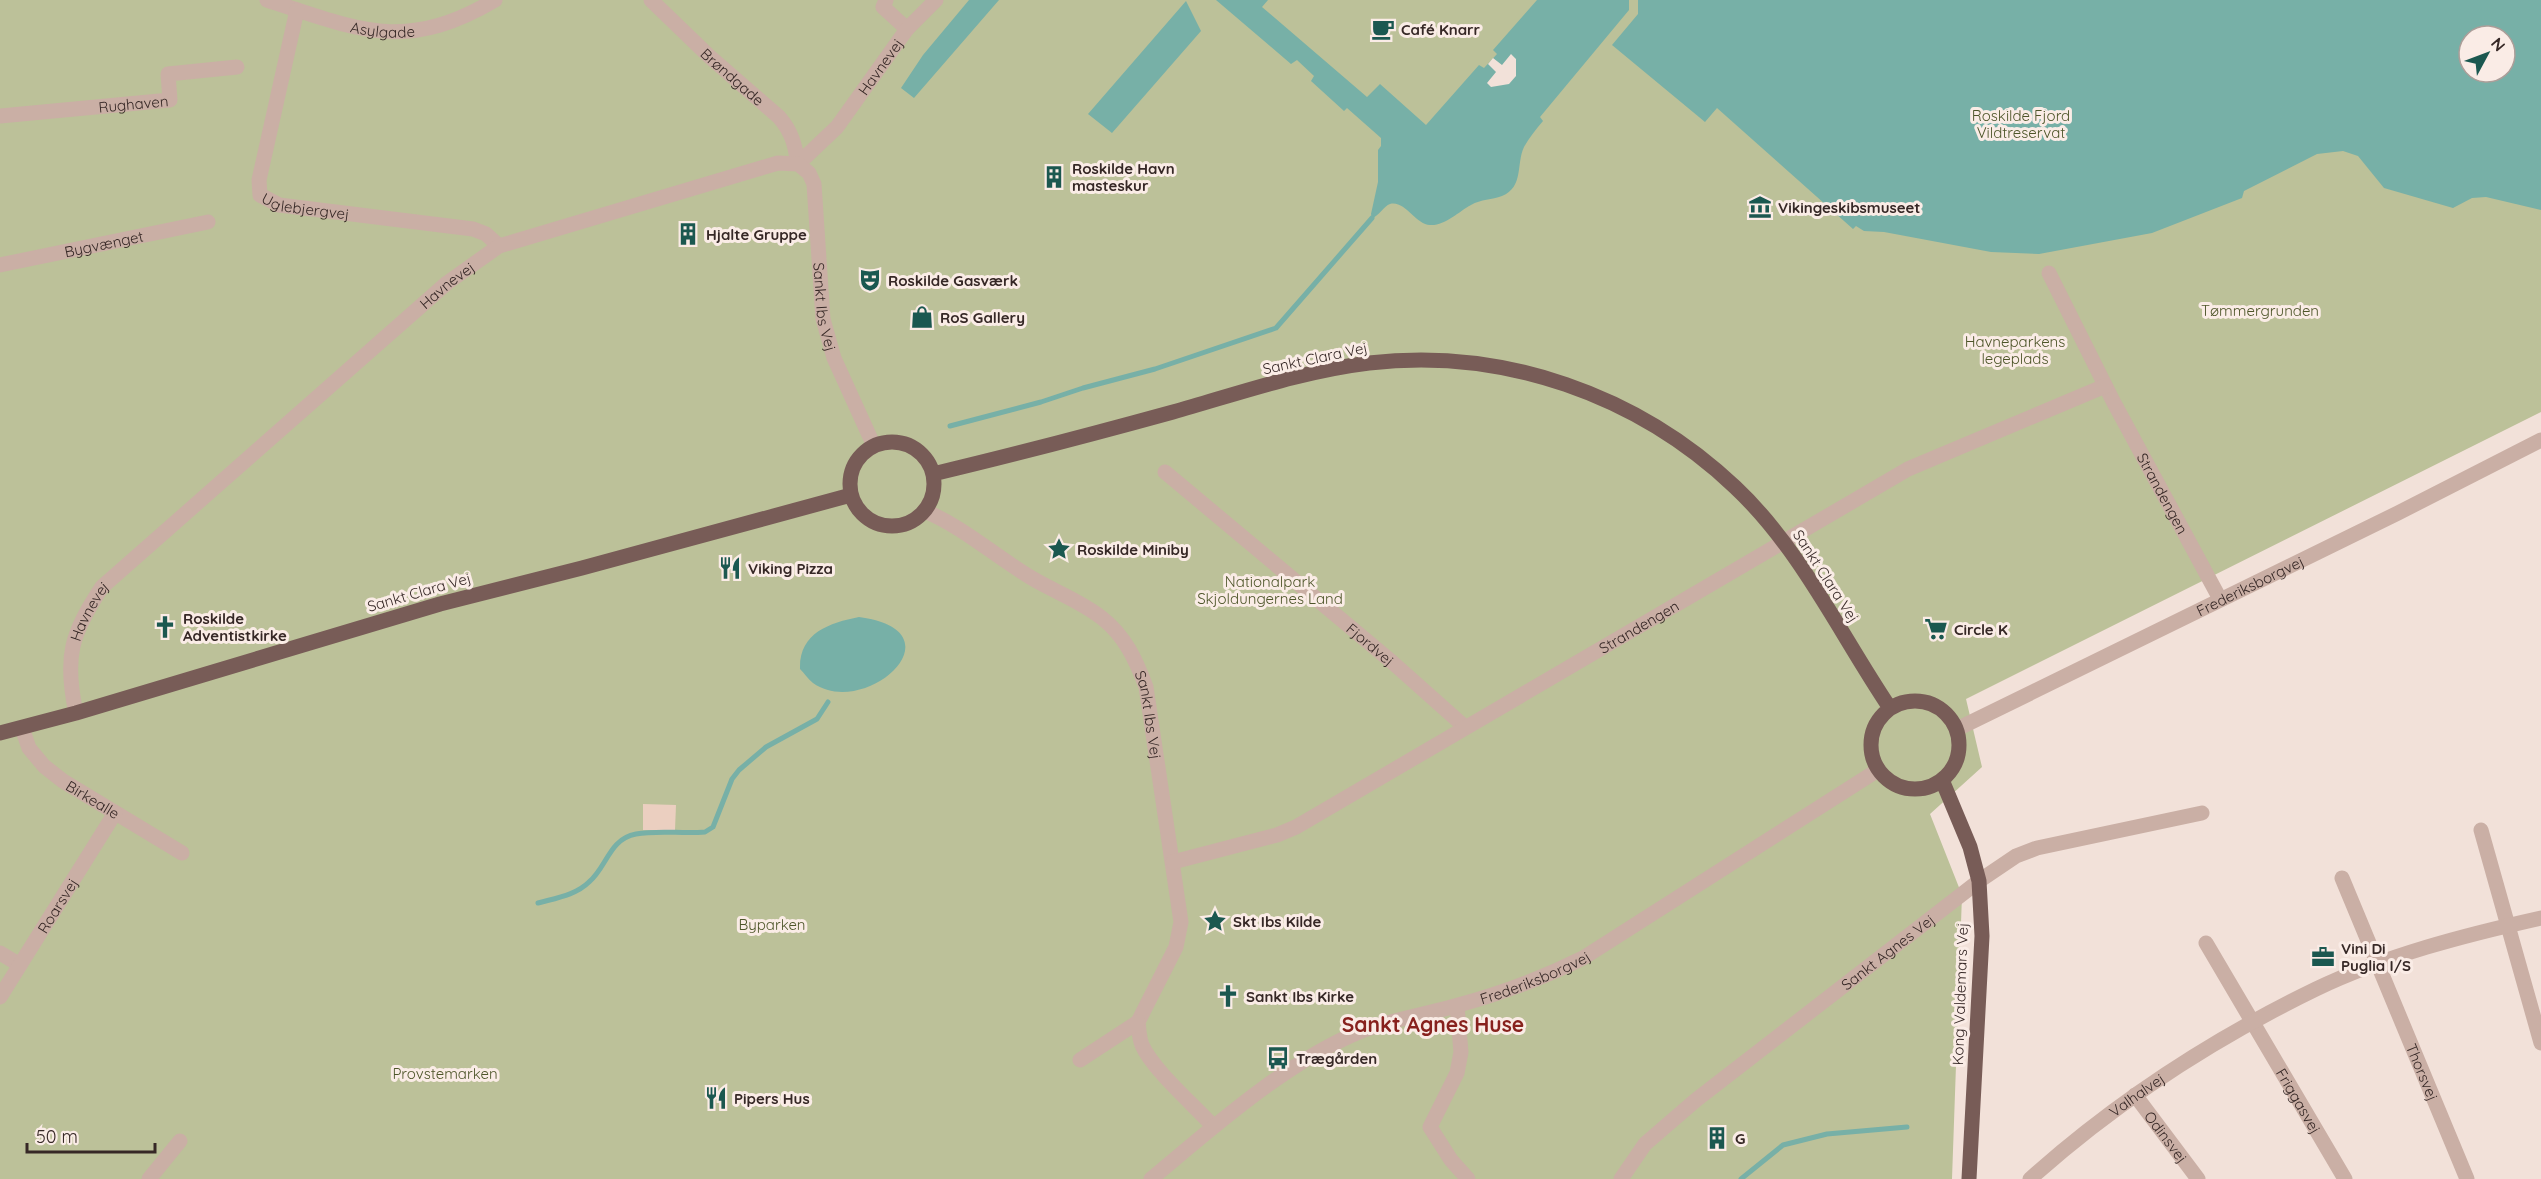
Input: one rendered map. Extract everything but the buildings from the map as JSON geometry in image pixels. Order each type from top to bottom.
[{"type":"main road","name":"Sankt Clara Vej","points":[[933,474],[1308,374],[1370,363],[1442,360],[1509,368],[1575,386],[1630,411],[1688,448],[1736,488],[1784,542],[1890,708]]},
{"type":"main road","points":[[898,443],[910,446],[928,463],[933,474],[933,493],[925,511],[906,524],[883,526],[872,521],[859,510],[851,495],[850,480],[854,466],[862,454],[874,446],[898,443]]},
{"type":"main road","name":"Sankt Clara Vej","points":[[0,733],[440,604],[851,495]]},
{"type":"main road","points":[[1908,701],[1928,702],[1940,708],[1957,729],[1960,742],[1958,757],[1952,770],[1942,780],[1929,787],[1915,789],[1901,787],[1888,780],[1878,770],[1872,757],[1873,730],[1880,718],[1890,708],[1908,701]]},
{"type":"main road","name":"Kong Valdemars Vej","points":[[1942,780],[1970,847],[1979,881],[1982,936],[1969,1179]]},
{"type":"street","name":"Asylgade","points":[[267,0],[371,32],[398,33],[437,27],[471,14],[495,0]]},
{"type":"street","name":"Brøndgade","points":[[651,0],[710,57],[778,117],[788,129],[795,143],[798,164]]},
{"type":"street","points":[[886,0],[883,7],[908,29]]},
{"type":"street","name":"Havnevej","points":[[76,712],[69,669],[72,644],[83,616],[102,587],[438,291],[499,246],[778,163],[798,164],[837,127],[908,29],[936,0]]},
{"type":"street","name":"Uglebjergvej","points":[[297,10],[259,180],[260,195],[279,205],[472,229],[486,234],[499,246]]},
{"type":"street","name":"Rughaven","points":[[0,116],[170,100],[168,74],[237,67]]},
{"type":"street","name":"Sankt Ibs Vej","points":[[798,164],[809,173],[816,196],[823,319],[834,358],[874,446]]},
{"type":"street","name":"Bygvænget","points":[[0,265],[208,222]]},
{"type":"street","name":"Strandengen","points":[[2049,273],[2105,386],[2220,599]]},
{"type":"street","name":"Strandengen","points":[[1173,862],[1277,835],[1296,827],[1908,469],[2105,386]]},
{"type":"street","name":"Frederiksborgvej","points":[[1957,729],[2541,440]]},
{"type":"street","name":"Fjordvej","points":[[1165,472],[1401,669],[1465,728]]},
{"type":"street","name":"Sankt Ibs Vej","points":[[925,511],[947,520],[1022,572],[1102,618],[1124,640],[1136,659],[1146,687],[1181,922],[1178,939],[1138,1022],[1080,1060]]},
{"type":"street","name":"Birkealle","points":[[22,728],[29,748],[44,766],[115,813],[182,853]]},
{"type":"street","name":"Frederiksborgvej","points":[[1151,1179],[1213,1126],[1305,1060],[1355,1034],[1524,986],[1583,958],[1878,770]]},
{"type":"street","name":"Roarsvej","points":[[0,997],[115,813]]},
{"type":"street","name":"Sankt Agnes Vej","points":[[1621,1179],[1645,1144],[1696,1100],[1979,881],[2026,851],[2202,813]]},
{"type":"street","points":[[2481,830],[2506,926],[2541,1043]]},
{"type":"street","points":[[2342,878],[2378,964]]},
{"type":"street","name":"Valhalvej","points":[[2030,1179],[2135,1095],[2194,1055],[2318,988],[2378,964],[2441,943],[2541,918]]},
{"type":"street","points":[[2206,943],[2252,1023]]},
{"type":"street","points":[[0,953],[20,965]]},
{"type":"street","name":"Thorsvej","points":[[2378,964],[2467,1179]]},
{"type":"street","points":[[1457,1006],[1461,1052],[1457,1073],[1430,1127],[1451,1160],[1468,1179]]},
{"type":"street","points":[[1138,1022],[1143,1046],[1156,1064],[1213,1126]]},
{"type":"street","name":"Friggasvej","points":[[2252,1023],[2345,1179]]},
{"type":"street","name":"Odinsvej","points":[[2135,1095],[2198,1179]]},
{"type":"street","points":[[149,1179],[180,1141]]},
{"type":"green space","name":"Nationalpark Skjoldungernes Land","points":[[0,0],[2541,0],[2541,412],[1966,699],[1982,767],[1930,814],[1962,895],[1952,1179],[0,1179]]},
{"type":"shaded area","points":[[643,804],[676,805],[675,830],[643,830]]},
{"type":"water","points":[[969,0],[999,0],[914,98],[901,88],[923,55]]},
{"type":"water","points":[[1216,0],[1268,0],[1262,7],[1367,97],[1380,84],[1426,125],[1479,65],[1484,68],[1497,54],[1493,50],[1537,0],[1629,0],[1629,10],[1540,117],[1543,121],[1524,147],[1514,187],[1502,196],[1475,203],[1446,221],[1430,225],[1395,204],[1388,205],[1372,218],[1378,182],[1378,150],[1381,146],[1381,138],[1347,108],[1344,111],[1311,81],[1314,76],[1297,60],[1291,64]]},
{"type":"water","name":"Roskilde Fjord Vildtreservat","points":[[1638,0],[2541,0],[2541,210],[2486,197],[2472,198],[2453,208],[2384,188],[2358,156],[2343,151],[2317,154],[2244,191],[2242,198],[2152,233],[2039,254],[1991,252],[1884,232],[1864,231],[1856,226],[1853,229],[1717,108],[1705,122],[1612,45],[1638,14]]},
{"type":"water","points":[[1186,1],[1201,31],[1112,133],[1088,114]]},
{"type":"water","points":[[859,617],[889,625],[903,638],[904,654],[895,669],[878,682],[857,690],[834,691],[813,683],[800,669],[801,657],[810,638],[827,627]]},
{"type":"pier","points":[[1511,54],[1516,59],[1516,76],[1509,84],[1491,87],[1487,83],[1496,72],[1488,64],[1493,58],[1502,65]]},
{"type":"waterway","points":[[950,426],[1155,369],[1276,328],[1372,218]]},
{"type":"waterway","points":[[538,903],[565,896],[584,886],[595,876],[614,847],[627,837],[653,832],[705,832],[713,827],[732,779],[739,770],[766,747],[817,719],[828,702]]},
{"type":"waterway","points":[[1741,1179],[1783,1145],[1827,1134],[1907,1127]]},
{"type":"place","name":"Café Knarr","points":[[1383,29]]},
{"type":"place","name":"Roskilde Havn masteskur","points":[[1054,177]]},
{"type":"place","name":"Vikingeskibsmuseet","points":[[1760,207]]},
{"type":"place","name":"Hjalte Gruppe","points":[[688,234]]},
{"type":"place","name":"Roskilde Gasværk","points":[[870,280]]},
{"type":"place","name":"RoS Gallery","points":[[922,317]]},
{"type":"place","name":"Roskilde Miniby","points":[[1059,549]]},
{"type":"place","name":"Viking Pizza","points":[[730,568]]},
{"type":"place","name":"Roskilde Adventistkirke","points":[[165,627]]},
{"type":"place","name":"Circle K","points":[[1936,629]]},
{"type":"place","name":"Skt Ibs Kilde","points":[[1215,921]]},
{"type":"place","name":"Vini Di Puglia I/S","points":[[2323,957]]},
{"type":"place","name":"Sankt Ibs Kirke","points":[[1228,996]]},
{"type":"place","name":"Trægården","points":[[1278,1058]]},
{"type":"place","name":"Pipers Hus","points":[[716,1098]]},
{"type":"place","name":"G","points":[[1717,1138]]},
{"type":"district","name":"Sankt Agnes Huse","points":[[1433,1024]]},
{"type":"park label","name":"Tømmergrunden","points":[[2260,310]]},
{"type":"park label","name":"Havneparkens legeplads","points":[[2015,350]]},
{"type":"park label","name":"Byparken","points":[[772,924]]},
{"type":"park label","name":"Provstemarken","points":[[445,1073]]}]
